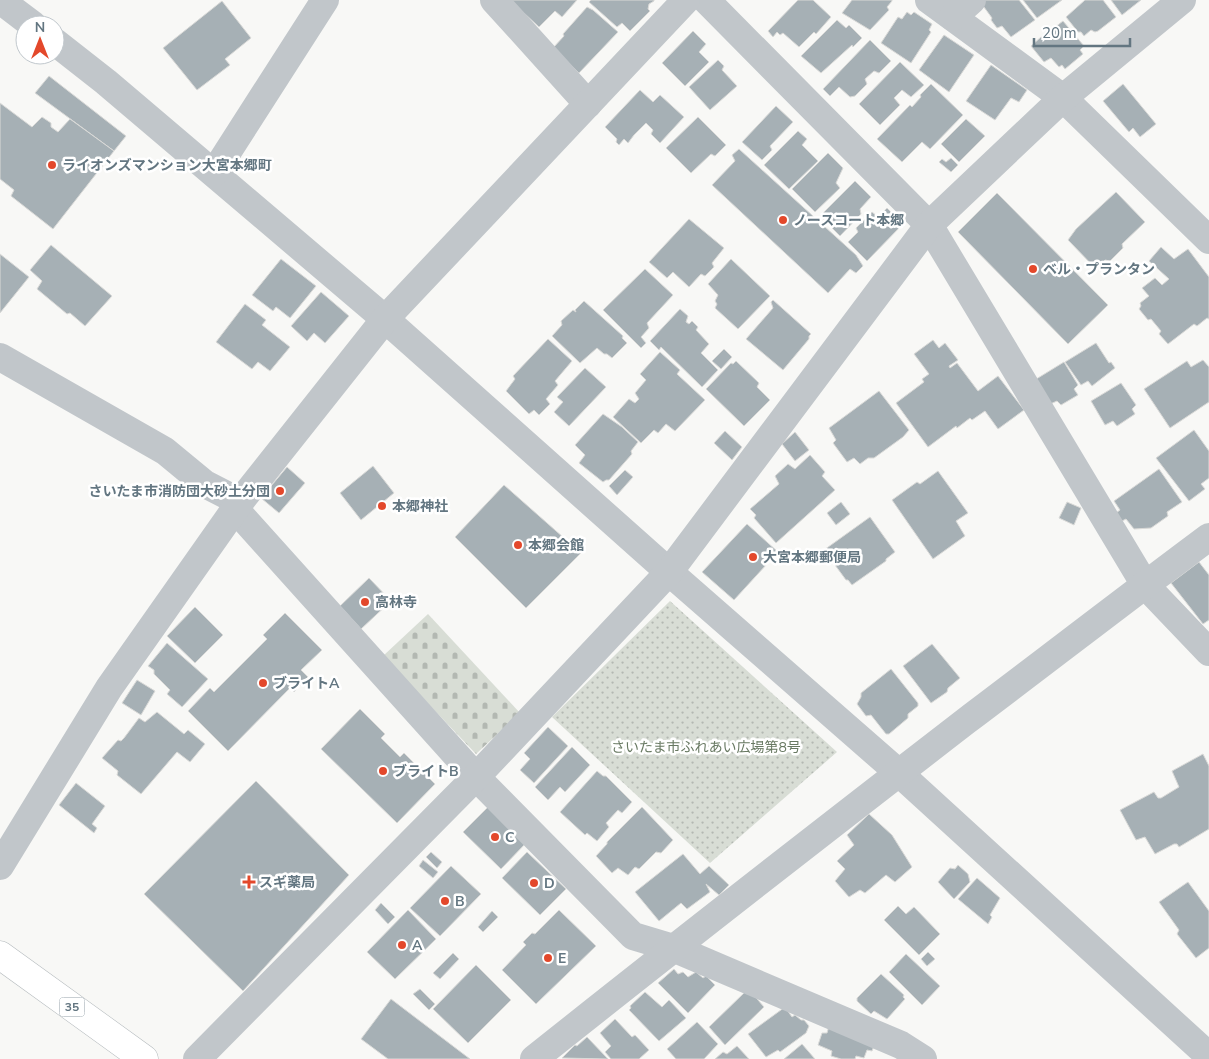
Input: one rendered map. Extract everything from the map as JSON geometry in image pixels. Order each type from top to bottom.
[{"type":"main road","name":"35","points":[[0,955],[144,1059]]},
{"type":"street","points":[[0,0],[20,15]]},
{"type":"street","points":[[214,174],[325,0]]},
{"type":"street","points":[[494,0],[588,104]]},
{"type":"street","points":[[0,866],[109,688],[238,505],[385,319],[686,0]]},
{"type":"street","points":[[706,0],[929,224],[1145,585],[1209,652]]},
{"type":"street","points":[[929,0],[962,8],[1063,98],[1209,240]]},
{"type":"street","points":[[198,1059],[476,777],[669,572],[929,224],[1063,98],[1182,0]]},
{"type":"street","points":[[65,50],[106,82],[385,319],[669,572],[899,773],[1209,1056]]},
{"type":"street","points":[[0,357],[165,451],[204,484],[238,505],[476,777],[633,936],[673,948],[903,1054]]},
{"type":"street","points":[[534,1059],[673,948],[899,773],[1209,538]]},
{"type":"green space","name":"さいたま市ふれあい広場第8号","points":[[670,601],[837,752],[710,863],[552,717]]},
{"type":"green space","points":[[428,614],[520,713],[476,754],[383,656]]},
{"type":"building","points":[[510,0],[577,0],[562,17],[555,11],[539,27]]},
{"type":"building","points":[[591,0],[654,1],[649,4],[648,9],[650,11],[630,31],[622,23],[617,27],[589,2]]},
{"type":"building","points":[[798,0],[813,0],[831,17],[816,34],[814,32],[799,47],[783,33],[780,35],[777,32],[773,37],[768,31]]},
{"type":"building","points":[[852,0],[892,1],[887,7],[889,10],[870,30],[842,13]]},
{"type":"building","points":[[985,0],[1019,0],[1035,20],[1011,37],[1002,26],[997,28],[991,20],[992,18],[981,3]]},
{"type":"building","points":[[1023,0],[1062,0],[1037,18]]},
{"type":"building","points":[[1085,0],[1103,0],[1116,17],[1098,31],[1091,30],[1084,36],[1081,32],[1078,32],[1066,17]]},
{"type":"building","points":[[1111,0],[1141,0],[1122,15]]},
{"type":"building","points":[[222,1],[251,38],[225,59],[230,65],[197,90],[163,48]]},
{"type":"building","points":[[587,7],[618,32],[579,73],[553,48]]},
{"type":"building","points":[[907,12],[911,15],[914,12],[932,24],[929,30],[931,32],[911,63],[881,43],[898,17],[902,19]]},
{"type":"building","points":[[837,20],[846,28],[849,25],[862,38],[821,73],[801,56]]},
{"type":"building","points":[[1063,21],[1084,46],[1080,50],[1083,54],[1065,69],[1062,65],[1059,67],[1051,58],[1044,62],[1031,46],[1051,28],[1054,28]]},
{"type":"building","points":[[693,31],[706,44],[699,52],[709,62],[685,86],[662,63]]},
{"type":"building","points":[[944,35],[974,55],[949,92],[919,70]]},
{"type":"building","points":[[870,40],[891,61],[879,73],[874,71],[865,79],[867,84],[855,96],[850,97],[839,87],[830,96],[823,89]]},
{"type":"building","points":[[718,60],[724,66],[722,70],[737,86],[710,110],[689,87]]},
{"type":"building","points":[[900,62],[924,85],[911,97],[902,90],[894,98],[900,105],[880,125],[859,104]]},
{"type":"building","points":[[991,65],[1027,90],[1019,102],[1011,98],[995,120],[966,101]]},
{"type":"building","points":[[49,76],[126,136],[114,151],[35,93]]},
{"type":"building","points":[[931,84],[963,115],[930,149],[922,142],[902,162],[877,139],[910,105],[912,107]]},
{"type":"building","points":[[1123,84],[1156,124],[1140,137],[1133,128],[1129,132],[1103,101]]},
{"type":"building","points":[[640,90],[653,102],[660,95],[684,117],[660,143],[651,134],[653,130],[646,123],[628,143],[624,139],[619,145],[616,142],[617,139],[605,127]]},
{"type":"building","name":"ライオンズマンション大宮本郷町","points":[[0,103],[32,127],[42,117],[51,123],[51,127],[58,132],[70,119],[114,151],[53,229],[11,196],[14,190],[0,179]]},
{"type":"building","points":[[776,106],[793,122],[770,146],[772,150],[762,160],[742,142]]},
{"type":"building","points":[[698,117],[726,145],[715,156],[711,154],[691,173],[666,148]]},
{"type":"building","points":[[966,119],[985,136],[959,162],[941,144]]},
{"type":"building","points":[[798,131],[807,139],[802,145],[818,161],[789,189],[764,165]]},
{"type":"building","name":"ノースコート本郷","points":[[739,149],[856,255],[863,266],[856,273],[850,269],[828,293],[712,185],[735,161],[732,155]]},
{"type":"building","points":[[828,153],[843,168],[836,183],[840,188],[815,212],[792,189]]},
{"type":"building","points":[[951,158],[958,165],[951,172],[939,162],[942,159],[946,162]]},
{"type":"building","points":[[855,181],[871,197],[860,209],[861,214],[840,236],[820,216]]},
{"type":"building","points":[[1116,192],[1145,222],[1122,244],[1123,248],[1110,261],[1105,260],[1096,269],[1068,240],[1076,229]]},
{"type":"building","name":"ベル・プランタン","points":[[997,193],[1108,305],[1068,344],[958,232]]},
{"type":"building","points":[[887,208],[902,225],[867,261],[848,242],[858,232],[856,228],[872,212],[878,217]]},
{"type":"building","points":[[689,219],[724,248],[712,263],[714,267],[705,276],[701,274],[689,287],[673,272],[667,278],[649,262]]},
{"type":"building","points":[[51,245],[112,296],[85,326],[37,289],[42,281],[30,270]]},
{"type":"building","points":[[1161,247],[1174,259],[1188,249],[1209,277],[1209,319],[1207,318],[1197,326],[1194,324],[1168,344],[1159,334],[1161,331],[1139,309],[1140,303],[1149,296],[1142,288],[1155,278],[1162,285],[1169,279],[1149,261]]},
{"type":"building","points":[[0,254],[29,277],[0,313]]},
{"type":"building","points":[[281,259],[316,286],[290,318],[276,307],[273,311],[252,295]]},
{"type":"building","points":[[731,259],[770,296],[738,329],[715,308],[717,304],[715,301],[718,295],[708,284]]},
{"type":"building","points":[[645,269],[673,295],[647,323],[649,328],[641,337],[646,343],[641,348],[603,310]]},
{"type":"building","points":[[321,292],[349,316],[325,343],[314,333],[307,341],[291,326]]},
{"type":"building","points":[[773,300],[811,334],[783,370],[746,339],[773,308],[771,302]]},
{"type":"building","points":[[584,301],[623,336],[622,338],[627,343],[612,358],[597,348],[580,363],[552,336],[562,325],[561,321],[573,310],[576,312],[575,310]]},
{"type":"building","points":[[245,304],[266,320],[262,325],[290,347],[270,371],[258,362],[252,369],[216,342]]},
{"type":"building","points":[[680,309],[688,316],[686,322],[689,324],[692,321],[698,327],[696,330],[709,344],[701,353],[718,370],[702,387],[661,347],[659,350],[650,341]]},
{"type":"building","points":[[548,339],[572,361],[555,381],[558,385],[546,399],[550,404],[539,415],[534,410],[529,414],[506,391],[515,379],[513,376]]},
{"type":"building","points":[[933,340],[939,348],[945,343],[958,360],[949,366],[950,368],[957,363],[978,391],[998,376],[1024,410],[998,429],[985,411],[972,420],[970,418],[957,428],[956,426],[928,447],[896,403],[924,382],[922,379],[929,374],[914,354]]},
{"type":"building","points":[[1096,343],[1109,363],[1111,362],[1115,368],[1092,386],[1088,381],[1081,385],[1065,362]]},
{"type":"building","points":[[724,349],[732,357],[721,369],[712,361]]},
{"type":"building","points":[[660,352],[680,370],[677,374],[705,400],[675,431],[666,424],[658,433],[654,430],[641,443],[613,417],[629,399],[635,403],[639,399],[635,393],[646,380],[640,374]]},
{"type":"building","points":[[1203,360],[1209,367],[1209,402],[1170,428],[1144,389],[1187,361],[1191,367]]},
{"type":"building","points":[[736,361],[759,383],[757,387],[770,400],[744,426],[706,389],[731,363],[733,364]]},
{"type":"building","points":[[1064,362],[1078,385],[1074,389],[1078,395],[1061,405],[1057,401],[1048,405],[1033,381]]},
{"type":"building","points":[[585,368],[606,387],[569,426],[554,412],[563,402],[557,397]]},
{"type":"building","points":[[1121,383],[1136,405],[1132,409],[1135,414],[1117,426],[1113,421],[1105,425],[1091,401]]},
{"type":"building","points":[[879,391],[909,430],[903,437],[874,458],[868,458],[860,464],[854,458],[847,462],[833,443],[836,440],[829,428]]},
{"type":"building","points":[[603,414],[622,427],[638,442],[631,451],[632,454],[609,480],[603,482],[579,463],[585,455],[575,445]]},
{"type":"building","points":[[1194,430],[1209,451],[1209,478],[1201,484],[1205,489],[1189,501],[1156,458]]},
{"type":"building","points":[[725,431],[742,447],[732,460],[714,443]]},
{"type":"building","points":[[795,432],[809,450],[795,461],[782,444]]},
{"type":"building","points":[[810,455],[825,472],[822,476],[835,490],[776,543],[754,518],[756,515],[750,509],[779,484],[775,476],[788,464],[795,469]]},
{"type":"building","points":[[373,466],[394,493],[361,520],[340,493]]},
{"type":"building","points":[[287,467],[305,483],[279,513],[261,498]]},
{"type":"building","points":[[1159,469],[1182,502],[1167,512],[1168,516],[1151,528],[1134,529],[1126,519],[1122,521],[1116,513],[1120,510],[1114,501]]},
{"type":"building","points":[[625,470],[633,477],[617,495],[609,486]]},
{"type":"building","points":[[938,471],[968,513],[956,521],[965,536],[933,559],[892,500],[917,482],[920,484]]},
{"type":"building","name":"本郷会館","points":[[504,485],[581,553],[526,608],[455,537]]},
{"type":"building","points":[[841,502],[850,514],[836,525],[827,513]]},
{"type":"building","points":[[1067,502],[1081,508],[1074,525],[1059,518]]},
{"type":"building","points":[[870,517],[895,552],[886,561],[852,585],[846,580],[824,550]]},
{"type":"building","points":[[747,524],[778,552],[734,600],[702,572]]},
{"type":"building","points":[[1199,562],[1209,575],[1209,620],[1203,624],[1171,583]]},
{"type":"building","points":[[369,578],[391,601],[361,629],[340,606]]},
{"type":"building","points":[[195,607],[223,635],[195,663],[167,636]]},
{"type":"building","name":"ブライトA","points":[[285,613],[322,650],[301,670],[308,677],[294,692],[290,688],[228,751],[188,711],[210,688],[214,692],[267,639],[263,635]]},
{"type":"building","points":[[167,643],[208,679],[182,707],[167,694],[170,690],[154,674],[154,670],[148,666]]},
{"type":"building","points":[[932,644],[960,678],[948,688],[947,692],[931,703],[903,666]]},
{"type":"building","points":[[891,669],[918,703],[918,706],[908,714],[908,718],[889,734],[886,734],[871,715],[866,716],[857,704],[861,693]]},
{"type":"building","points":[[137,680],[155,691],[141,715],[122,703]]},
{"type":"building","name":"ブライトB","points":[[360,709],[385,734],[381,738],[400,757],[404,753],[435,784],[397,823],[321,749]]},
{"type":"building","points":[[157,712],[184,734],[188,730],[205,744],[190,762],[177,752],[141,794],[117,775],[118,771],[102,758],[118,740],[121,741],[124,738],[139,718],[145,722]]},
{"type":"building","points":[[548,727],[568,746],[534,783],[520,770],[530,759],[524,753]]},
{"type":"building","points":[[572,747],[590,765],[565,792],[560,787],[548,800],[535,787]]},
{"type":"building","points":[[1203,754],[1209,766],[1209,829],[1179,847],[1177,844],[1174,844],[1155,854],[1145,837],[1136,840],[1120,810],[1154,792],[1158,798],[1161,798],[1179,787],[1172,771]]},
{"type":"building","points":[[597,771],[606,776],[632,802],[622,813],[618,810],[606,823],[609,827],[597,841],[587,833],[585,835],[560,812]]},
{"type":"building","points":[[256,781],[349,875],[243,991],[144,894]]},
{"type":"building","points":[[76,783],[105,806],[92,824],[97,828],[94,833],[59,805]]},
{"type":"building","name":"C","points":[[489,806],[527,842],[501,869],[463,832]]},
{"type":"building","points":[[642,807],[673,840],[661,853],[656,852],[639,869],[635,867],[628,875],[618,868],[612,873],[596,856],[607,842]]},
{"type":"building","points":[[869,814],[892,835],[912,867],[895,882],[886,875],[865,893],[860,890],[849,897],[835,881],[845,869],[837,861],[854,845],[847,835]]},
{"type":"building","points":[[431,852],[442,862],[437,868],[426,857]]},
{"type":"building","name":"D","points":[[527,852],[566,889],[540,915],[502,878]]},
{"type":"building","points":[[683,854],[700,874],[709,866],[729,885],[719,895],[706,884],[710,892],[687,909],[681,903],[659,921],[635,892]]},
{"type":"building","points":[[423,860],[438,872],[433,878],[419,866]]},
{"type":"building","points":[[958,865],[968,874],[970,882],[954,899],[938,882],[950,868],[955,869]]},
{"type":"building","name":"B","points":[[451,866],[481,894],[440,936],[410,908]]},
{"type":"building","points":[[977,878],[1000,898],[990,915],[992,917],[988,924],[958,899]]},
{"type":"building","points":[[1188,882],[1209,911],[1209,948],[1196,958],[1177,934],[1179,930],[1159,902]]},
{"type":"building","points":[[381,903],[395,917],[388,924],[375,910]]},
{"type":"building","points":[[898,906],[906,914],[914,907],[940,934],[919,955],[884,920]]},
{"type":"building","name":"A","points":[[408,910],[436,939],[395,979],[367,952]]},
{"type":"building","name":"E","points":[[559,910],[596,946],[536,1004],[502,970],[526,945],[523,942],[532,933],[535,934]]},
{"type":"building","points":[[492,911],[498,917],[483,932],[478,927]]},
{"type":"building","points":[[928,952],[935,959],[927,966],[921,959]]},
{"type":"building","points":[[453,953],[459,959],[440,979],[433,973]]},
{"type":"building","points":[[906,954],[940,986],[922,1005],[889,972]]},
{"type":"building","points":[[476,965],[511,1000],[468,1043],[433,1009]]},
{"type":"building","points":[[674,969],[678,974],[683,972],[688,977],[696,972],[703,978],[706,976],[715,985],[688,1013],[658,983]]},
{"type":"building","points":[[881,974],[904,995],[905,999],[887,1019],[874,1011],[871,1014],[857,1001],[857,998]]},
{"type":"building","points":[[420,989],[435,1004],[429,1010],[413,994]]},
{"type":"building","points":[[645,992],[662,1007],[669,1000],[686,1018],[659,1041],[629,1010],[630,1006]]},
{"type":"building","points":[[745,992],[752,993],[764,1007],[725,1045],[709,1027]]},
{"type":"building","points":[[391,999],[470,1059],[388,1059],[361,1039]]},
{"type":"building","points":[[785,1007],[792,1017],[795,1015],[804,1020],[809,1026],[806,1033],[780,1052],[778,1050],[766,1057],[748,1034]]},
{"type":"building","points":[[615,1019],[632,1037],[635,1035],[649,1050],[639,1059],[611,1059],[605,1052],[611,1046],[600,1033]]},
{"type":"building","points":[[697,1022],[718,1044],[704,1059],[676,1059],[667,1049]]},
{"type":"building","points":[[829,1026],[875,1043],[872,1051],[867,1050],[864,1058],[856,1056],[855,1059],[841,1059],[831,1056],[832,1051],[818,1045],[822,1033],[827,1033]]},
{"type":"building","points":[[587,1037],[608,1059],[562,1058],[575,1045],[577,1046]]},
{"type":"building","points":[[802,1044],[815,1059],[784,1059]]},
{"type":"building","points":[[737,1046],[749,1059],[715,1059],[723,1052],[727,1054]]},
{"type":"place","name":"ライオンズマンション大宮本郷町","points":[[52,165]]},
{"type":"place","name":"ノースコート本郷","points":[[783,220]]},
{"type":"place","name":"ベル・プランタン","points":[[1033,269]]},
{"type":"place","name":"さいたま市消防団大砂土分団","points":[[280,491]]},
{"type":"place","name":"本郷神社","points":[[382,506]]},
{"type":"place","name":"本郷会館","points":[[518,545]]},
{"type":"place","name":"大宮本郷郵便局","points":[[753,557]]},
{"type":"place","name":"高林寺","points":[[365,602]]},
{"type":"place","name":"ブライトA","points":[[263,683]]},
{"type":"place","name":"ブライトB","points":[[383,771]]},
{"type":"place","name":"C","points":[[495,837]]},
{"type":"place","name":"スギ薬局","points":[[249,882]]},
{"type":"place","name":"D","points":[[534,883]]},
{"type":"place","name":"B","points":[[445,901]]},
{"type":"place","name":"A","points":[[402,945]]},
{"type":"place","name":"E","points":[[548,958]]}]
